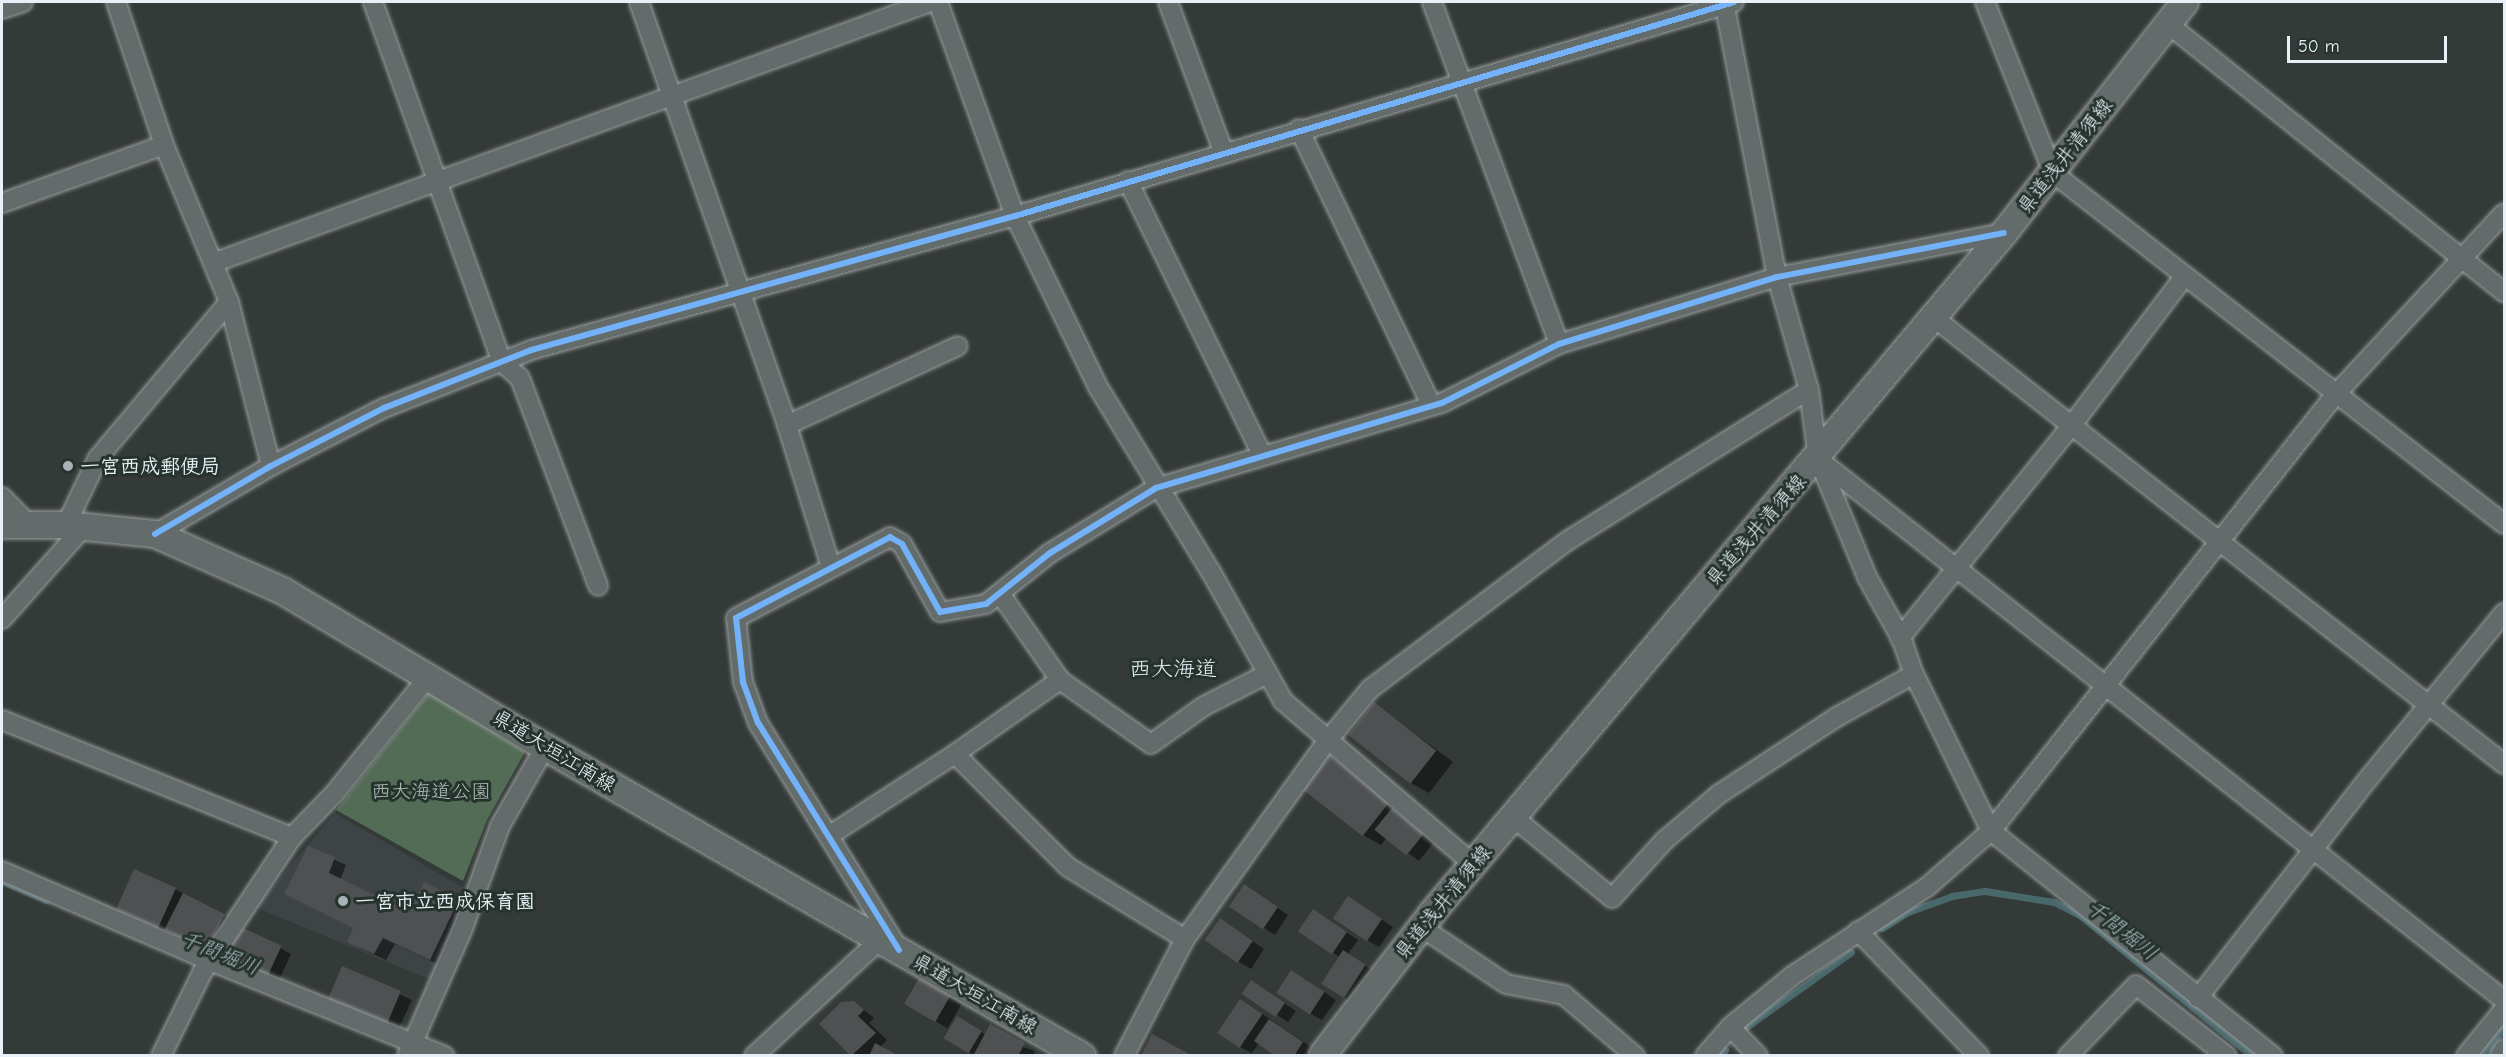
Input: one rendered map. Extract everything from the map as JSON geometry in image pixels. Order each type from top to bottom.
[{"type":"main road","name":"県道浅井清須線","points":[[1322,1056],[1421,927],[1473,864],[1818,458],[2004,233],[2185,2]]},
{"type":"main road","name":"県道大垣江南線","points":[[2,525],[74,527],[155,534],[283,591],[545,747],[1082,1056]]},
{"type":"street","points":[[2,9],[23,2]]},
{"type":"street","points":[[116,2],[164,144],[229,302],[270,466]]},
{"type":"street","points":[[373,2],[440,182],[502,362],[520,378],[598,586]]},
{"type":"street","points":[[639,2],[787,425],[831,567]]},
{"type":"street","points":[[213,263],[930,2]]},
{"type":"street","points":[[938,2],[1016,216],[1098,387],[1156,488],[1210,572],[1282,701],[1473,864]]},
{"type":"street","points":[[1168,2],[1223,151]]},
{"type":"street","points":[[1432,2],[1559,344]]},
{"type":"street","points":[[155,534],[270,466],[384,408],[502,362],[741,291],[1016,216],[1223,151],[1728,2],[1777,277],[1809,390],[1818,458],[1867,577],[1900,638],[1914,674],[1991,831],[2188,1003],[2274,1056]]},
{"type":"street","points":[[1985,2],[2053,173],[2335,396],[2505,524]]},
{"type":"street","points":[[2168,24],[2505,292]]},
{"type":"street","points":[[1299,129],[1432,406]]},
{"type":"street","points":[[2,203],[164,144]]},
{"type":"street","points":[[1128,181],[1262,455]]},
{"type":"street","points":[[1705,1056],[1730,1027],[1792,976],[1927,887],[1991,831],[2335,396],[2505,213]]},
{"type":"street","points":[[754,1056],[890,945],[830,835],[758,723],[743,682],[736,618],[890,537],[902,544],[940,612],[986,604],[1001,595],[1050,554],[1156,488],[1432,406],[1559,344],[1777,277],[2004,233]]},
{"type":"street","points":[[1900,638],[2072,425],[2184,277]]},
{"type":"street","points":[[2,619],[74,527],[98,458],[229,302]]},
{"type":"street","points":[[1933,317],[2505,764]]},
{"type":"street","points":[[787,425],[958,346]]},
{"type":"street","points":[[1124,1056],[1185,939],[1328,740],[1370,689],[1567,541],[1809,390]]},
{"type":"street","points":[[1818,458],[1958,566],[2505,1000]]},
{"type":"street","points":[[2,497],[29,525]]},
{"type":"street","points":[[1001,595],[1060,680],[1151,744],[1204,706],[1267,674]]},
{"type":"street","points":[[2188,1003],[2315,851],[2429,704],[2505,613]]},
{"type":"street","points":[[1513,817],[1612,898],[1665,840],[1719,794],[1835,718],[1914,674]]},
{"type":"street","points":[[161,1056],[206,966],[292,837],[334,794],[429,676]]},
{"type":"street","points":[[830,835],[955,754],[1060,680]]},
{"type":"street","points":[[2,720],[292,837]]},
{"type":"street","points":[[410,1048],[462,931],[500,826],[545,747]]},
{"type":"street","points":[[955,754],[1068,867],[1185,939]]},
{"type":"street","points":[[2,871],[206,966],[410,1048],[445,1056]]},
{"type":"street","points":[[1421,927],[1506,984],[1564,995],[1635,1056]]},
{"type":"street","points":[[1858,931],[1978,1056]]},
{"type":"street","points":[[2068,1056],[2136,985],[2188,1003],[2227,1056]]},
{"type":"street","points":[[2466,1056],[2505,1009]]},
{"type":"street","points":[[1730,1027],[1758,1056]]},
{"type":"street","points":[[2500,1056],[2505,1049]]},
{"type":"shaded area","points":[[335,813],[469,891],[431,980],[255,907]]},
{"type":"green space","name":"西大海道公園","points":[[429,693],[525,752],[487,820],[463,881],[336,810]]},
{"type":"building","points":[[1374,702],[1436,751],[1410,784],[1348,735]]},
{"type":"building","points":[[1326,753],[1389,802],[1363,836],[1300,787]]},
{"type":"building","points":[[1392,808],[1424,834],[1406,856],[1374,830]]},
{"type":"building","points":[[308,846],[335,857],[329,873],[410,912],[424,882],[459,899],[430,960],[383,938],[374,954],[347,942],[353,928],[284,894]]},
{"type":"building","points":[[134,869],[176,888],[158,928],[116,909]]},
{"type":"building","points":[[1244,884],[1278,907],[1263,929],[1229,906]]},
{"type":"building","points":[[183,893],[225,914],[206,951],[164,930]]},
{"type":"building","points":[[1348,896],[1382,919],[1367,941],[1333,918]]},
{"type":"building","points":[[1313,909],[1347,932],[1332,954],[1298,931]]},
{"type":"building","points":[[1220,918],[1253,941],[1237,963],[1205,940]]},
{"type":"building","points":[[239,926],[282,946],[267,977],[225,957]]},
{"type":"building","points":[[1343,950],[1366,965],[1344,998],[1321,984]]},
{"type":"building","points":[[342,966],[401,991],[386,1026],[327,1001]]},
{"type":"building","points":[[1291,970],[1325,992],[1310,1014],[1276,993]]},
{"type":"building","points":[[919,978],[950,996],[935,1022],[904,1004]]},
{"type":"building","points":[[1251,980],[1285,1003],[1275,1017],[1241,994]]},
{"type":"building","points":[[1240,999],[1262,1014],[1239,1048],[1217,1033]]},
{"type":"building","points":[[854,1001],[864,1010],[858,1016],[876,1033],[851,1056],[819,1024],[841,1002]]},
{"type":"building","points":[[957,1016],[982,1031],[968,1053],[944,1038]]},
{"type":"building","points":[[1269,1019],[1303,1042],[1294,1056],[1275,1056],[1254,1041]]},
{"type":"building","points":[[990,1024],[1025,1043],[1018,1056],[973,1056]]},
{"type":"building","points":[[1152,1034],[1193,1056],[1141,1056]]},
{"type":"building","points":[[875,1043],[899,1056],[869,1056]]},
{"type":"waterway","name":"千間堀川","points":[[2,881],[46,900]]},
{"type":"waterway","name":"千間堀川","points":[[1882,928],[1908,912],[1952,896],[1985,891],[2054,902],[2080,915],[2252,1056]]},
{"type":"waterway","name":"千間堀川","points":[[1738,1033],[1851,952]]},
{"type":"waterway","name":"千間堀川","points":[[2482,1056],[2504,1028]]},
{"type":"waterway","name":"千間堀川","points":[[1720,1056],[1725,1050]]},
{"type":"cycle path","points":[[155,534],[271,466],[384,408],[531,350],[1015,216],[1734,2]]},
{"type":"cycle path","points":[[899,950],[758,723],[743,682],[736,618],[890,537],[902,544],[940,612],[986,604],[1050,553],[1156,488],[1442,403],[1559,344],[1777,277],[2004,233]]},
{"type":"place","name":"一宮西成郵便局","points":[[68,466]]},
{"type":"place","name":"一宮市立西成保育園","points":[[343,901]]},
{"type":"district","name":"西大海道","points":[[1173,670]]}]
